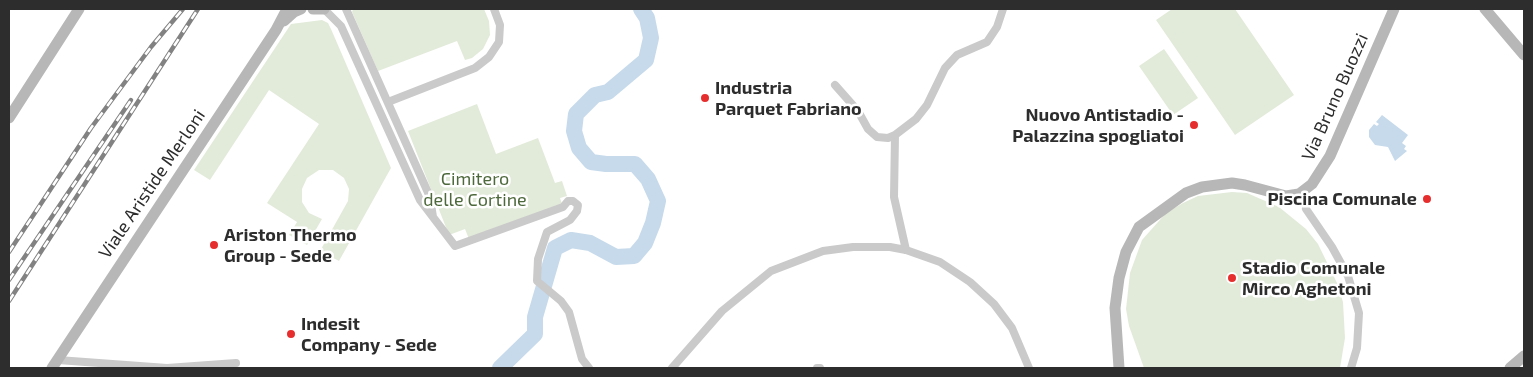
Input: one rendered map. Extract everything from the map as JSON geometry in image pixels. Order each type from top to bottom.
[{"type":"street","points":[[9,118],[79,9]]},
{"type":"street","name":"Viale Aristide Merloni","points":[[55,364],[276,30],[287,9]]},
{"type":"street","name":"Viale Aristide Merloni","points":[[276,30],[294,12],[301,9]]},
{"type":"street","points":[[313,9],[324,9],[341,26],[420,200],[454,246],[563,207],[568,201],[573,201],[578,205],[577,211],[570,220],[547,232],[538,259],[537,280],[569,312],[582,359],[589,368]]},
{"type":"street","points":[[346,9],[430,197],[433,219]]},
{"type":"street","points":[[388,102],[475,68],[489,57],[499,42],[500,25],[494,9]]},
{"type":"street","points":[[835,86],[858,111],[872,133],[877,137],[888,138],[895,135],[916,119],[927,105],[945,68],[957,55],[987,42],[997,27],[1003,9]]},
{"type":"street","name":"Via Bruno Buozzi","points":[[1119,368],[1115,308],[1119,278],[1126,252],[1140,227],[1186,193],[1202,187],[1232,183],[1262,188],[1286,196],[1300,194],[1312,184],[1330,156],[1394,9]]},
{"type":"street","points":[[1485,9],[1524,56]]},
{"type":"street","points":[[895,135],[894,197],[906,250]]},
{"type":"street","points":[[1306,209],[1332,247],[1348,276],[1359,313],[1357,348],[1351,368]]},
{"type":"street","points":[[672,368],[722,311],[771,271],[823,251],[862,247],[890,247],[906,250],[940,262],[970,282],[994,304],[1012,328],[1029,368]]},
{"type":"street","points":[[1510,368],[1524,356]]},
{"type":"street","points":[[42,368],[55,364],[167,368],[236,363]]},
{"type":"green space","points":[[353,9],[484,9],[489,21],[490,35],[483,49],[472,58],[465,60],[457,41],[378,71],[352,12]]},
{"type":"green space","points":[[1172,9],[1235,9],[1294,95],[1235,135],[1156,20]]},
{"type":"green space","points":[[322,20],[328,23],[331,29],[391,168],[339,261],[320,251],[348,201],[349,189],[344,178],[333,170],[319,170],[307,178],[302,189],[302,202],[309,213],[322,219],[307,245],[289,235],[297,222],[267,203],[319,124],[269,90],[210,180],[194,170],[291,24]]},
{"type":"green space","points":[[1164,49],[1198,98],[1173,115],[1139,66]]},
{"type":"green space","name":"Cimitero delle Cortine","points":[[477,104],[496,154],[538,138],[555,183],[562,181],[567,196],[560,198],[562,204],[469,239],[465,229],[449,235],[408,131]]},
{"type":"green space","name":"Stadio Comunale Mirco Aghetoni","points":[[1232,192],[1247,193],[1279,207],[1306,229],[1318,244],[1337,283],[1343,302],[1345,338],[1340,368],[1144,368],[1129,326],[1126,309],[1130,273],[1142,240],[1166,213],[1183,203],[1198,196]]},
{"type":"water","points":[[1382,115],[1408,135],[1402,143],[1406,146],[1404,149],[1407,151],[1395,161],[1388,147],[1375,145],[1369,137],[1369,130],[1374,124],[1377,126],[1379,124],[1376,122]]},
{"type":"waterway","points":[[500,368],[535,334],[535,317],[555,248],[571,240],[590,243],[616,257],[634,256],[645,243],[653,223],[658,201],[648,179],[635,164],[591,162],[579,148],[574,131],[576,114],[595,95],[608,92],[646,60],[651,38],[647,18],[641,9]]},
{"type":"railway","points":[[9,252],[91,128],[151,47],[183,9]]},
{"type":"railway","points":[[9,301],[198,9]]},
{"type":"railway","points":[[9,280],[131,100]]},
{"type":"place","name":"Industria Parquet Fabriano","points":[[705,98]]},
{"type":"place","name":"Nuovo Antistadio - Palazzina spogliatoi","points":[[1194,125]]},
{"type":"place","name":"Piscina Comunale","points":[[1427,199]]},
{"type":"place","name":"Ariston Thermo Group - Sede","points":[[214,245]]},
{"type":"place","name":"Stadio Comunale Mirco Aghetoni","points":[[1232,278]]},
{"type":"place","name":"Indesit Company - Sede","points":[[291,334]]}]
